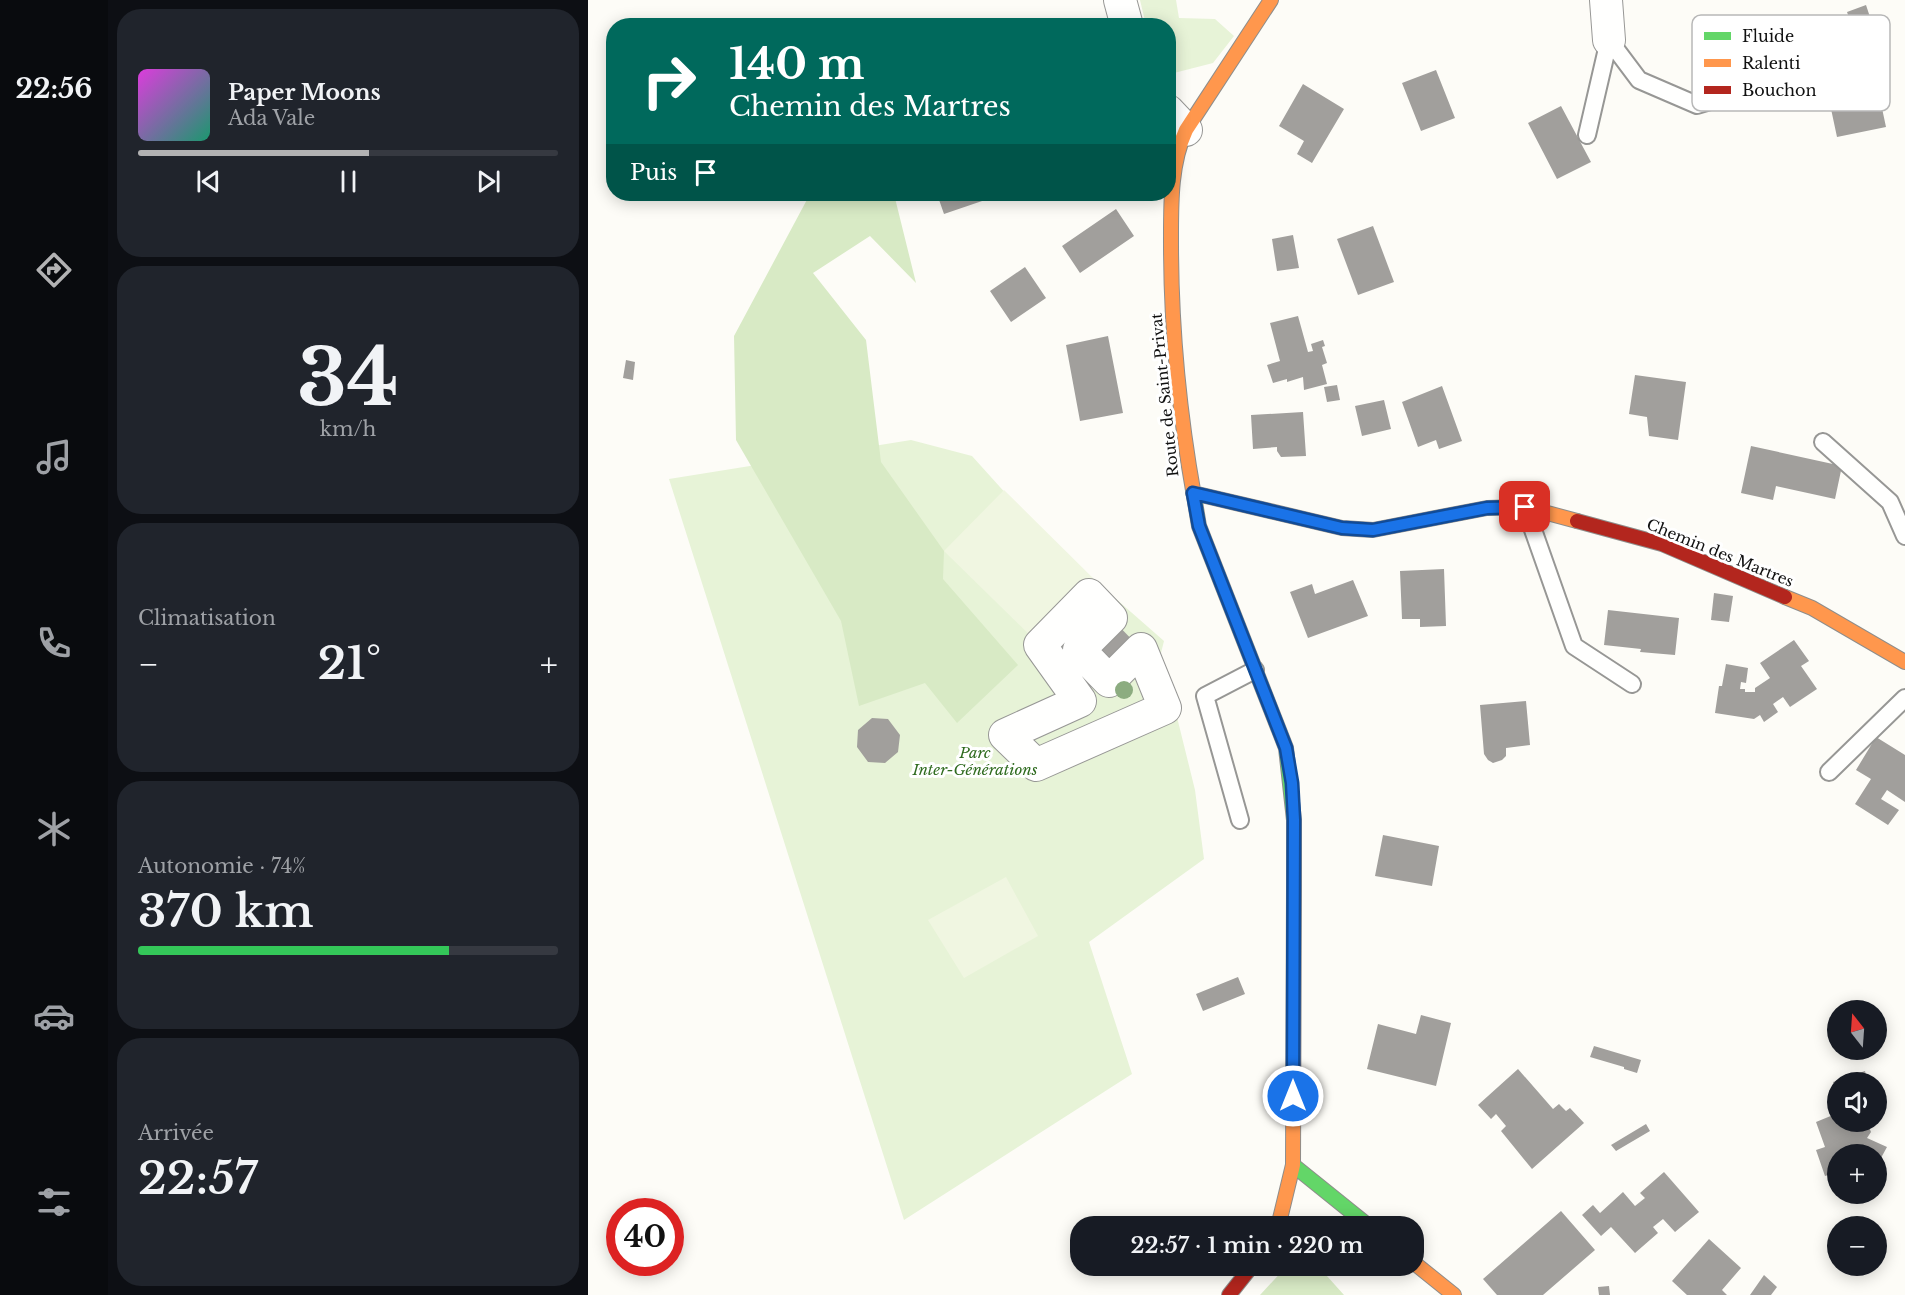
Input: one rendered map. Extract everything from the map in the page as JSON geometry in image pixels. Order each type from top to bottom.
[{"type":"street","points":[[1120,0],[1125,18]]},
{"type":"street","name":"Route de Saint-Privat","points":[[1176,160],[1179,146],[1177,120],[1271,0]]},
{"type":"street","points":[[1606,0],[1609,40]]},
{"type":"street","name":"Route de Saint-Privat","points":[[1172,201],[1171,274],[1174,336],[1184,441],[1199,526],[1286,748],[1292,792],[1294,820],[1293,1165],[1281,1216]]},
{"type":"street","name":"Chemin des Martres","points":[[1193,493],[1342,528],[1373,530],[1487,508],[1525,507],[1662,544],[1812,608],[1905,662]]},
{"type":"street","points":[[1089,595],[1111,618],[1079,650],[1109,681],[1141,649],[1166,708],[1036,765],[1005,735],[1080,701],[1040,645],[1089,595]]},
{"type":"street","points":[[1293,1165],[1356,1216]]},
{"type":"street","points":[[1424,1271],[1454,1295]]},
{"type":"street","points":[[1229,1295],[1244,1276]]},
{"type":"lane","points":[[1609,40],[1638,80],[1692,103]]},
{"type":"lane","points":[[1587,135],[1609,40]]},
{"type":"lane","points":[[1823,442],[1890,502],[1905,536]]},
{"type":"lane","points":[[1525,507],[1574,646],[1632,684]]},
{"type":"lane","points":[[1240,820],[1205,696],[1255,670]]},
{"type":"lane","points":[[1828,772],[1905,698]]},
{"type":"green space","points":[[1140,0],[1176,0],[1179,18],[1215,19],[1234,36],[1213,63],[1176,72],[1176,18],[1144,18]]},
{"type":"green space","points":[[806,201],[896,201],[916,283],[870,236],[813,273],[866,340],[881,462],[944,551],[943,579],[1018,665],[957,723],[925,683],[859,706],[841,621],[736,440],[734,336]]},
{"type":"green space","name":"Parc Inter-Générations","points":[[911,440],[972,456],[1093,590],[1099,584],[1164,641],[1158,665],[1174,705],[1195,790],[1204,859],[1089,942],[1132,1074],[904,1220],[669,479]]},
{"type":"green space","points":[[1004,490],[1099,584],[1040,645],[944,551]]},
{"type":"green space","points":[[1006,877],[1038,936],[964,978],[928,920]]},
{"type":"green space","points":[[1278,1276],[1327,1276],[1344,1295],[1260,1295]]},
{"type":"building","points":[[1866,5],[1869,15],[1848,15],[1847,12]]},
{"type":"building","points":[[1436,70],[1455,118],[1421,131],[1402,83]]},
{"type":"building","points":[[1303,84],[1344,109],[1312,163],[1297,154],[1304,141],[1279,126]]},
{"type":"building","points":[[1561,106],[1591,162],[1557,179],[1528,123]]},
{"type":"building","points":[[1831,111],[1883,111],[1886,127],[1837,137]]},
{"type":"building","points":[[939,201],[982,201],[944,214]]},
{"type":"building","points":[[1116,209],[1134,236],[1080,273],[1062,246]]},
{"type":"building","points":[[1373,226],[1394,282],[1358,295],[1337,239]]},
{"type":"building","points":[[1293,235],[1299,268],[1277,271],[1272,239]]},
{"type":"building","points":[[1025,267],[1046,298],[1011,322],[990,291]]},
{"type":"building","points":[[1298,316],[1308,352],[1313,351],[1311,344],[1323,340],[1325,346],[1322,347],[1327,363],[1322,365],[1327,384],[1304,390],[1303,377],[1273,383],[1267,365],[1280,361],[1270,323]]},
{"type":"building","points":[[1108,336],[1123,413],[1080,421],[1066,345]]},
{"type":"building","points":[[626,360],[635,362],[633,380],[623,378]]},
{"type":"building","points":[[1635,375],[1686,382],[1678,440],[1649,436],[1647,417],[1629,414]]},
{"type":"building","points":[[1337,385],[1340,400],[1327,402],[1324,387]]},
{"type":"building","points":[[1442,386],[1462,441],[1439,449],[1436,440],[1418,447],[1402,402]]},
{"type":"building","points":[[1384,400],[1391,429],[1362,436],[1355,406]]},
{"type":"building","points":[[1303,412],[1306,456],[1281,457],[1277,447],[1253,449],[1251,415]]},
{"type":"building","points":[[1751,446],[1842,466],[1835,499],[1776,486],[1773,500],[1741,493]]},
{"type":"building","points":[[1444,569],[1446,626],[1420,627],[1420,619],[1402,619],[1400,571]]},
{"type":"building","points":[[1353,580],[1368,616],[1308,638],[1290,592],[1312,584],[1315,594]]},
{"type":"building","points":[[1714,593],[1733,596],[1729,622],[1711,620]]},
{"type":"building","points":[[1608,610],[1679,618],[1675,655],[1640,652],[1641,649],[1604,645]]},
{"type":"building","points":[[1111,618],[1141,649],[1109,681],[1079,650]]},
{"type":"building","points":[[1794,640],[1809,661],[1801,666],[1817,689],[1790,707],[1783,697],[1773,704],[1778,712],[1764,722],[1760,715],[1754,719],[1715,713],[1719,686],[1722,686],[1726,664],[1748,668],[1746,683],[1741,682],[1740,689],[1745,689],[1745,692],[1755,692],[1755,688],[1770,678],[1760,663]]},
{"type":"building","points":[[1526,701],[1530,745],[1506,748],[1506,756],[1493,763],[1484,754],[1480,705]]},
{"type":"building","points":[[872,718],[888,719],[900,735],[898,752],[885,763],[868,762],[857,747],[858,730]]},
{"type":"building","points":[[1876,737],[1905,755],[1905,802],[1887,790],[1881,799],[1899,810],[1888,825],[1855,804],[1871,779],[1856,770]]},
{"type":"building","points":[[1383,835],[1439,846],[1432,886],[1375,876]]},
{"type":"building","points":[[1238,977],[1245,994],[1203,1011],[1196,994]]},
{"type":"building","points":[[1421,1015],[1451,1023],[1436,1086],[1367,1069],[1378,1024],[1416,1034]]},
{"type":"building","points":[[1594,1046],[1641,1060],[1637,1073],[1590,1057]]},
{"type":"building","points":[[1518,1069],[1553,1109],[1559,1104],[1566,1111],[1570,1108],[1584,1123],[1532,1169],[1501,1131],[1506,1126],[1496,1114],[1491,1119],[1478,1105]]},
{"type":"building","points":[[1827,1118],[1827,1132],[1871,1132],[1867,1138],[1880,1144],[1827,1144],[1827,1175],[1825,1176],[1816,1150],[1825,1147],[1816,1122]]},
{"type":"building","points":[[1646,1124],[1650,1131],[1616,1151],[1611,1145]]},
{"type":"building","points":[[1664,1172],[1699,1212],[1675,1232],[1663,1219],[1653,1227],[1658,1233],[1635,1253],[1611,1227],[1601,1236],[1582,1215],[1593,1205],[1600,1213],[1623,1192],[1635,1206],[1645,1198],[1640,1193]]},
{"type":"building","points":[[1561,1211],[1595,1250],[1543,1295],[1497,1295],[1483,1279]]},
{"type":"building","points":[[1709,1239],[1741,1268],[1722,1290],[1727,1295],[1687,1295],[1672,1281]]},
{"type":"building","points":[[1764,1275],[1777,1287],[1771,1295],[1750,1295]]},
{"type":"building","points":[[1609,1286],[1610,1295],[1599,1295],[1598,1287]]},
{"type":"traffic: fast","points":[[1194,496],[1199,526],[1286,748],[1294,820],[1294,889]]},
{"type":"traffic: fast","points":[[1293,1165],[1356,1216]]},
{"type":"traffic: slow","points":[[1176,162],[1186,130],[1271,0]]},
{"type":"traffic: slow","points":[[1172,201],[1171,275],[1174,338],[1184,433],[1194,496]]},
{"type":"traffic: slow","points":[[1193,493],[1342,528],[1373,530],[1487,508],[1525,507],[1577,521]]},
{"type":"traffic: slow","points":[[1785,597],[1812,608],[1905,662]]},
{"type":"traffic: slow","points":[[1281,1216],[1293,1165],[1294,889]]},
{"type":"traffic: slow","points":[[1424,1271],[1454,1295]]},
{"type":"traffic: jam","points":[[1577,521],[1662,544],[1785,597]]},
{"type":"traffic: jam","points":[[1229,1295],[1244,1276]]},
{"type":"route","points":[[1293,1096],[1294,820],[1292,783],[1286,748],[1199,526],[1193,493],[1342,528],[1373,530],[1487,508],[1525,507]]}]
